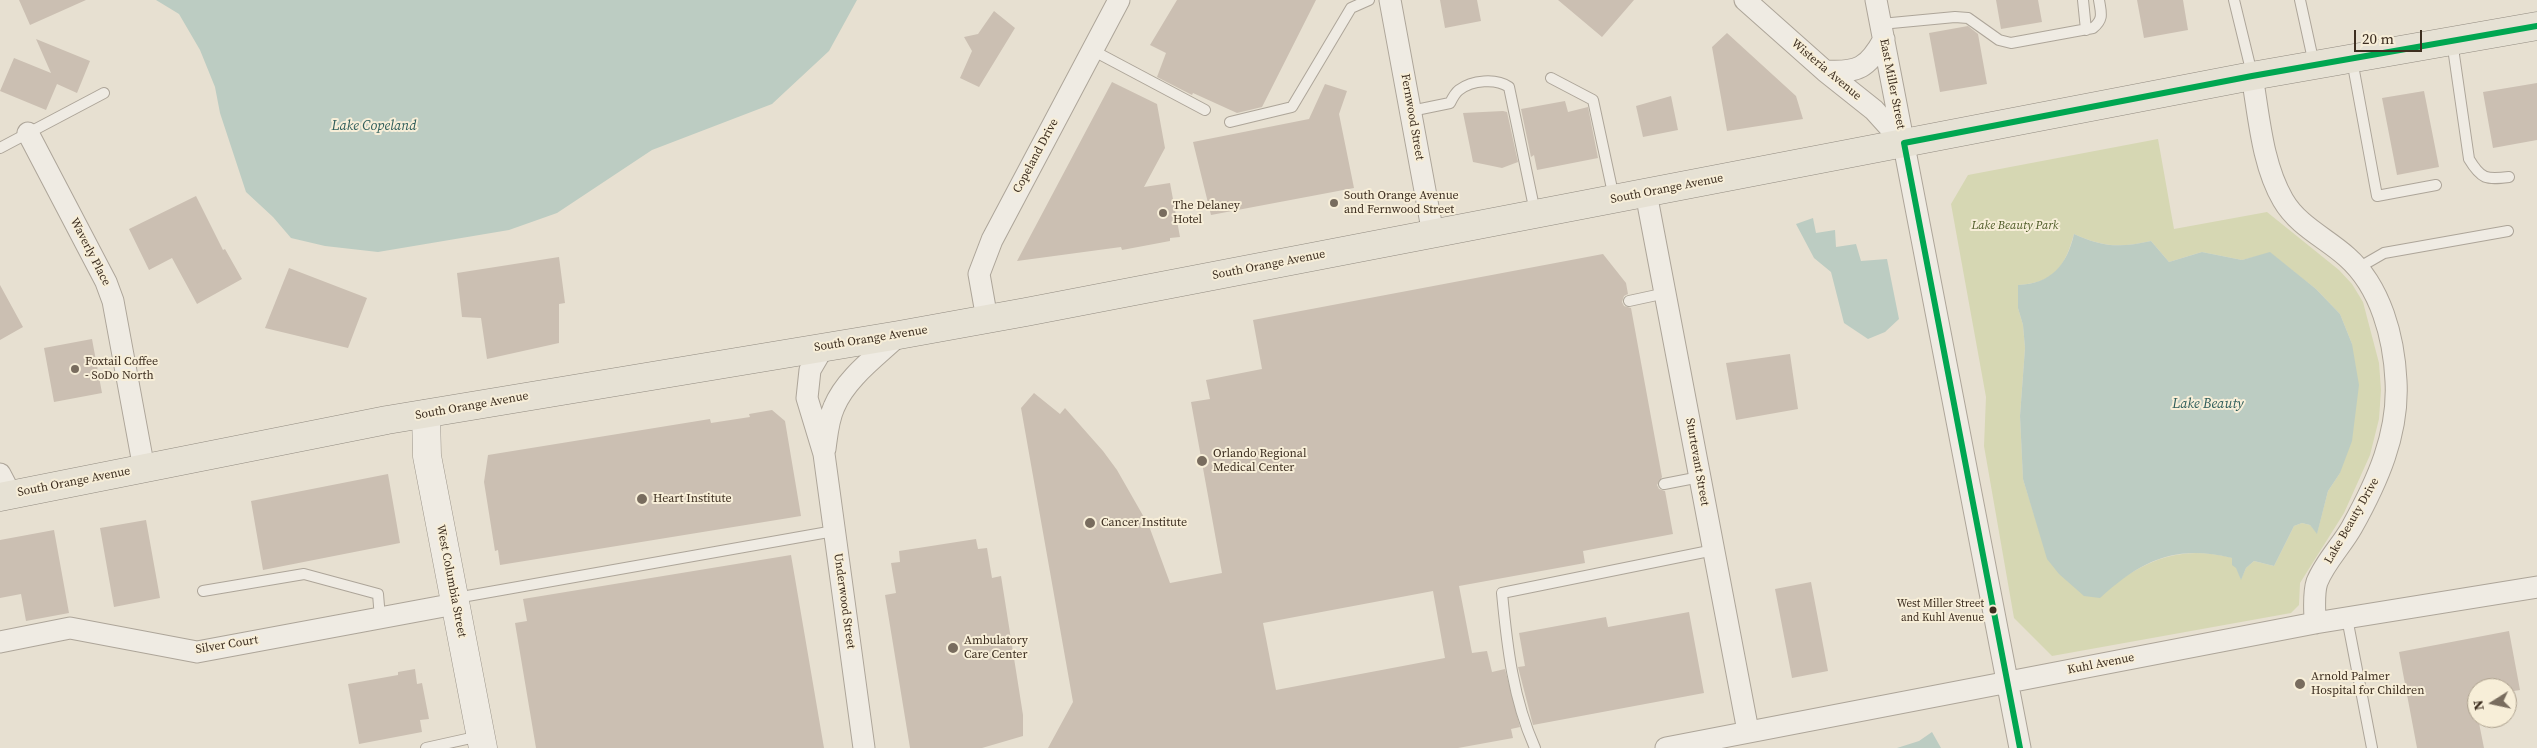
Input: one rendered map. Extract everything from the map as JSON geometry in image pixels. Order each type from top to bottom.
[{"type":"main road","name":"South Orange Avenue","points":[[4,489],[144,469],[426,414],[824,346],[899,335],[2252,76],[2537,26]]},
{"type":"street","name":"Copeland Drive","points":[[986,319],[979,283],[979,274],[985,255],[1119,0]]},
{"type":"street","name":"Fernwood Street","points":[[1390,0],[1433,234]]},
{"type":"street","name":"Wisteria Avenue","points":[[1745,0],[1825,71],[1874,110],[1904,143]]},
{"type":"street","name":"East Miller Street","points":[[1876,0],[2020,748]]},
{"type":"street","points":[[1825,71],[1843,72],[1865,65],[1874,56],[1882,32]]},
{"type":"street","name":"Lake Beauty Drive","points":[[2252,76],[2269,167],[2283,200],[2302,223],[2358,268],[2375,294],[2389,332],[2396,381],[2395,407],[2381,470],[2350,530],[2318,582],[2314,599],[2315,623]]},
{"type":"street","name":"Waverly Place","points":[[28,133],[106,282],[113,300],[144,469]]},
{"type":"street","name":"Sturtevant Street","points":[[1646,193],[1748,731]]},
{"type":"street","name":"Underwood Street","points":[[824,454],[829,422],[842,392],[899,335]]},
{"type":"street","name":"Underwood Street","points":[[824,346],[810,370],[807,398],[824,454],[864,748]]},
{"type":"street","name":"West Columbia Street","points":[[426,414],[427,456],[482,742]]},
{"type":"street","name":"Kuhl Avenue","points":[[1666,748],[2315,623],[2537,587]]},
{"type":"street","name":"Silver Court","points":[[0,642],[70,628],[197,652],[380,618],[455,601]]},
{"type":"lane","points":[[1230,122],[1292,107],[1351,8],[1369,0]]},
{"type":"lane","points":[[2083,0],[2086,30]]},
{"type":"lane","points":[[1882,32],[1955,17],[1968,18],[1999,40],[2011,43],[2093,28],[2100,22],[2102,17],[2099,0]]},
{"type":"lane","points":[[2234,0],[2252,76]]},
{"type":"lane","points":[[2300,0],[2315,65]]},
{"type":"lane","points":[[2452,41],[2469,159],[2478,174],[2491,179],[2509,178]]},
{"type":"lane","points":[[1092,50],[1205,110]]},
{"type":"lane","points":[[2352,59],[2377,196],[2436,185]]},
{"type":"lane","points":[[1551,78],[1593,100],[1614,199]]},
{"type":"lane","points":[[1411,111],[1450,103],[1458,90],[1470,85],[1492,81],[1509,87],[1536,214]]},
{"type":"lane","points":[[0,148],[104,93]]},
{"type":"lane","points":[[2358,268],[2384,253],[2508,231]]},
{"type":"lane","points":[[1630,301],[1666,293]]},
{"type":"lane","points":[[1664,484],[1700,477]]},
{"type":"lane","points":[[455,601],[522,587],[834,531]]},
{"type":"lane","points":[[1535,748],[1525,726],[1508,656],[1502,593],[1714,550]]},
{"type":"lane","points":[[202,591],[304,574],[378,594],[380,618]]},
{"type":"lane","points":[[2347,618],[2372,748]]},
{"type":"lane","points":[[426,748],[482,742]]},
{"type":"green space","name":"Lake Beauty Park","points":[[2158,139],[2174,229],[2267,212],[2339,270],[2352,284],[2363,302],[2379,363],[2381,390],[2379,419],[2370,455],[2344,513],[2300,583],[2299,605],[2291,613],[2052,656],[2014,618],[1984,446],[1986,397],[1951,204],[1968,175]],"holes":[[[2074,234],[2112,245],[2130,245],[2151,241],[2169,262],[2202,252],[2242,260],[2270,253],[2316,289],[2340,314],[2352,344],[2340,473],[2328,491],[2317,533],[2310,525],[2302,523],[2294,526],[2274,566],[2254,561],[2246,568],[2241,579],[2233,558],[2202,553],[2188,553],[2162,558],[2135,570],[2121,579],[2048,559],[2023,479],[2020,416],[2025,348],[2023,325],[2018,308],[2018,285],[2031,284],[2050,276],[2062,264]]]},
{"type":"water","name":"Lake Copeland","points":[[156,0],[857,0],[829,51],[772,104],[652,150],[557,213],[509,230],[378,252],[325,246],[291,238],[273,217],[246,192],[220,113],[215,87],[200,50],[179,14]]},
{"type":"water","points":[[1813,218],[1816,233],[1835,230],[1836,247],[1856,244],[1861,261],[1887,259],[1899,319],[1885,332],[1868,339],[1844,323],[1831,272],[1814,258],[1796,224]]},
{"type":"water","name":"Lake Beauty","points":[[2074,234],[2093,242],[2111,245],[2130,245],[2151,241],[2169,262],[2202,252],[2242,260],[2270,252],[2316,289],[2340,314],[2352,344],[2359,385],[2352,441],[2340,473],[2328,491],[2317,534],[2310,525],[2302,523],[2294,526],[2274,566],[2254,561],[2246,568],[2241,580],[2236,568],[2232,565],[2232,558],[2212,554],[2176,554],[2160,558],[2145,565],[2115,585],[2100,598],[2084,596],[2059,574],[2047,559],[2023,479],[2020,416],[2025,348],[2023,325],[2018,308],[2018,285],[2040,281],[2056,271],[2067,255]]},
{"type":"water","points":[[1932,732],[1941,748],[1897,748],[1919,741]]},
{"type":"building","points":[[19,0],[86,0],[30,25]]},
{"type":"building","points":[[1177,0],[1316,0],[1262,107],[1237,113],[1193,93],[1192,95],[1157,77],[1166,53],[1150,45]]},
{"type":"building","points":[[1440,0],[1477,0],[1481,21],[1445,28]]},
{"type":"building","points":[[1558,0],[1634,0],[1602,37]]},
{"type":"building","points":[[1996,0],[2038,0],[2042,22],[2001,29]]},
{"type":"building","points":[[2137,0],[2183,0],[2188,30],[2144,38]]},
{"type":"building","points":[[994,11],[1015,28],[979,87],[960,78],[972,51],[964,37],[978,34]]},
{"type":"building","points":[[1968,26],[1978,34],[1987,84],[1940,92],[1929,33]]},
{"type":"building","points":[[1727,33],[1796,96],[1803,119],[1727,131],[1712,47]]},
{"type":"building","points":[[36,39],[90,61],[77,93],[57,84],[46,110],[0,91],[14,58],[51,73]]},
{"type":"building","points":[[1112,82],[1157,104],[1165,148],[1144,187],[1170,183],[1180,237],[1170,238],[1170,241],[1122,250],[1121,247],[1017,261]]},
{"type":"building","points":[[2537,83],[2537,140],[2493,148],[2483,92]]},
{"type":"building","points":[[1325,84],[1347,91],[1339,114],[1354,188],[1211,215],[1193,142],[1309,119]]},
{"type":"building","points":[[2424,91],[2439,167],[2397,175],[2382,98]]},
{"type":"building","points":[[1671,96],[1678,130],[1643,137],[1636,106]]},
{"type":"building","points":[[1565,101],[1568,112],[1588,107],[1598,158],[1537,170],[1534,155],[1531,157],[1521,109]]},
{"type":"building","points":[[1507,112],[1518,162],[1502,168],[1473,162],[1463,113]]},
{"type":"building","points":[[196,196],[223,250],[225,249],[242,279],[197,304],[172,258],[149,270],[129,229]]},
{"type":"building","points":[[1603,254],[1626,283],[1628,294],[1624,296],[1622,302],[1624,306],[1631,308],[1662,477],[1657,485],[1659,489],[1665,491],[1673,534],[1583,551],[1585,563],[1459,586],[1472,653],[1487,651],[1492,672],[1505,669],[1520,727],[1511,729],[1513,738],[1458,748],[1048,748],[1073,702],[1021,408],[1034,393],[1060,414],[1065,408],[1103,451],[1117,470],[1149,526],[1170,583],[1222,573],[1191,402],[1210,399],[1206,380],[1262,369],[1253,320]],"holes":[[[1433,591],[1445,658],[1276,690],[1263,623]]]},
{"type":"building","points":[[559,257],[565,303],[559,304],[559,343],[487,359],[481,318],[462,317],[457,273]]},
{"type":"building","points":[[289,268],[367,298],[348,348],[265,328]]},
{"type":"building","points":[[0,285],[23,327],[0,340]]},
{"type":"building","points":[[92,339],[102,393],[54,402],[44,348]]},
{"type":"building","points":[[1790,354],[1798,409],[1736,420],[1726,363]]},
{"type":"building","name":"Heart Institute","points":[[772,410],[785,421],[801,516],[500,565],[498,550],[495,551],[484,482],[488,455],[710,419],[711,423],[750,417],[749,414]]},
{"type":"building","points":[[388,474],[400,543],[263,570],[251,501]]},
{"type":"building","points":[[146,520],[160,598],[114,607],[100,528]]},
{"type":"building","points":[[54,530],[69,613],[26,621],[21,594],[0,598],[0,540]]},
{"type":"building","name":"Ambulatory Care Center","points":[[976,539],[978,549],[987,548],[992,578],[1001,576],[1023,715],[1023,736],[982,748],[910,748],[885,595],[896,593],[891,563],[900,562],[899,551]]},
{"type":"building","points":[[791,555],[824,748],[536,748],[515,623],[527,621],[523,599]]},
{"type":"building","points":[[1811,582],[1828,671],[1792,678],[1775,589]]},
{"type":"building","points":[[1689,612],[1704,693],[1533,725],[1518,667],[1525,666],[1519,633],[1606,617],[1608,627]]},
{"type":"building","points":[[2509,631],[2520,690],[2517,690],[2517,678],[2467,678],[2467,728],[2480,728],[2484,748],[2417,748],[2399,652]]},
{"type":"building","points":[[415,669],[417,684],[422,683],[429,719],[420,720],[422,732],[359,744],[348,684],[398,675],[398,672]]},
{"type":"transit line","points":[[1904,143],[2252,76],[2537,26]]},
{"type":"transit line","points":[[1904,143],[2020,748]]},
{"type":"place","name":"South Orange Avenue and Fernwood Street","points":[[1334,203]]},
{"type":"place","name":"The Delaney Hotel","points":[[1163,213]]},
{"type":"place","name":"Foxtail Coffee - SoDo North","points":[[75,369]]},
{"type":"place","name":"Orlando Regional Medical Center","points":[[1202,461]]},
{"type":"place","name":"Heart Institute","points":[[642,499]]},
{"type":"place","name":"Cancer Institute","points":[[1090,523]]},
{"type":"place","name":"West Miller Street and Kuhl Avenue","points":[[1993,610]]},
{"type":"place","name":"Ambulatory Care Center","points":[[953,648]]},
{"type":"place","name":"Arnold Palmer Hospital for Children","points":[[2300,684]]}]
